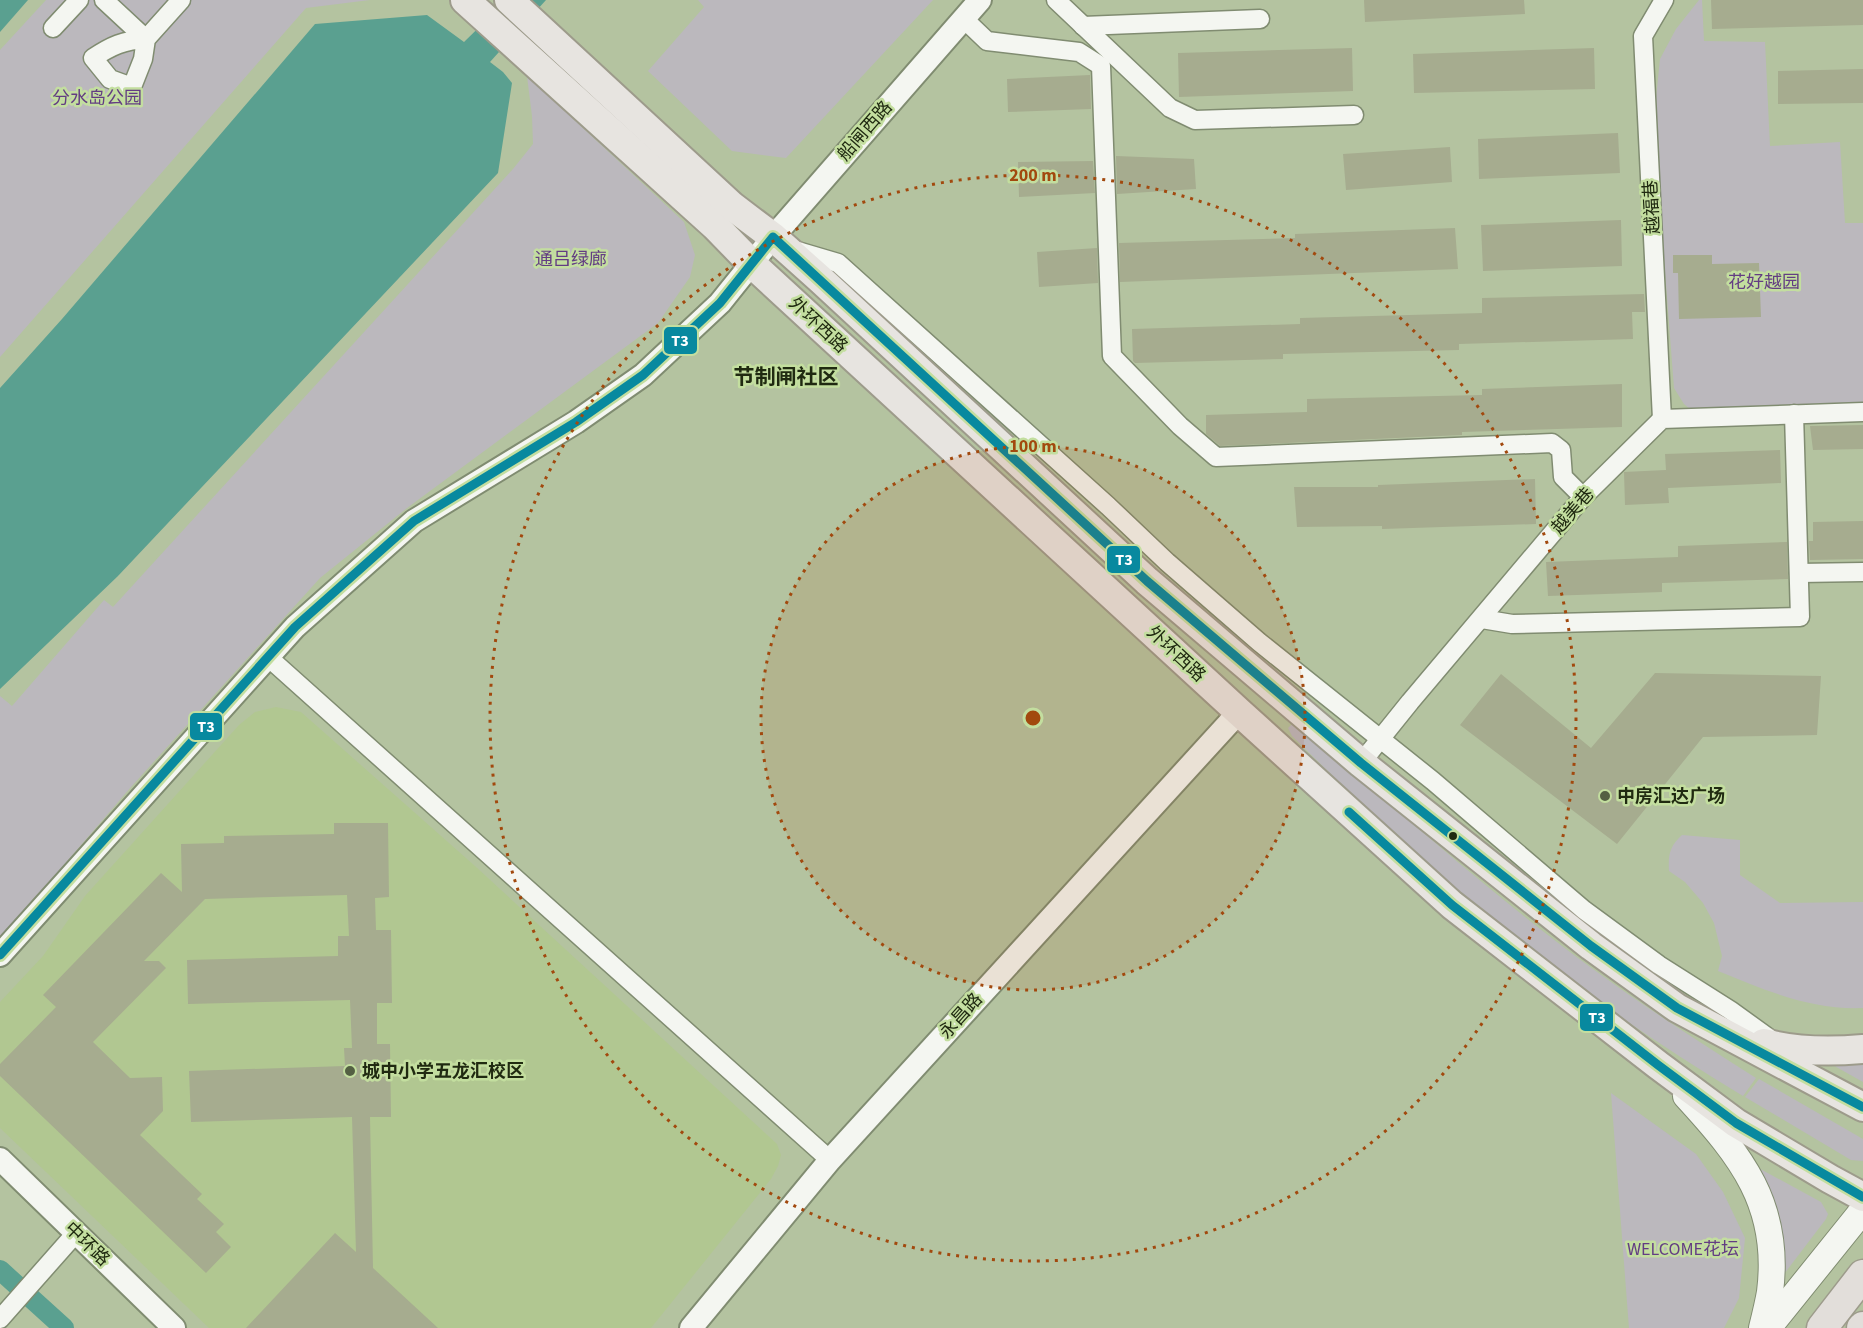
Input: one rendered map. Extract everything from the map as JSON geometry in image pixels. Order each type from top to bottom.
[{"type":"highway","points":[[1822,1328],[1863,1275]]},
{"type":"main road","name":"外环西路","points":[[509,0],[732,206],[778,242],[1147,581],[1361,763],[1591,946],[1677,1008],[1730,1034],[1863,1107]]},
{"type":"main road","name":"外环西路","points":[[468,3],[715,226],[752,264],[1452,905],[1736,1123],[1863,1197]]},
{"type":"main road","points":[[1730,1034],[1782,1048],[1825,1052],[1863,1049]]},
{"type":"main road","points":[[1658,1065],[1742,1161],[1757,1193],[1768,1221],[1772,1257],[1770,1292],[1762,1328]]},
{"type":"main road","points":[[1768,1328],[1863,1210]]},
{"type":"street","points":[[53,28],[80,0]]},
{"type":"street","points":[[104,0],[146,39],[181,0]]},
{"type":"street","name":"船闸西路","points":[[0,955],[295,627],[414,521],[576,422],[643,375],[720,303],[752,264],[778,242],[980,0]]},
{"type":"street","points":[[1056,0],[1170,108],[1195,120],[1354,115]]},
{"type":"street","name":"越福巷","points":[[1662,419],[1643,36],[1664,0]]},
{"type":"street","points":[[1083,26],[1260,19]]},
{"type":"street","points":[[963,20],[987,41],[1079,52],[1101,66],[1112,356],[1180,426],[1216,457],[1552,443],[1561,450],[1563,477],[1583,497]]},
{"type":"street","points":[[778,242],[837,263],[1108,506],[1167,562],[1259,642],[1381,739],[1584,910],[1659,965],[1730,1010],[1782,1048],[1815,1080]]},
{"type":"street","points":[[1662,419],[1863,412]]},
{"type":"street","points":[[1482,619],[1512,624],[1800,617],[1794,414]]},
{"type":"street","name":"越美巷","points":[[1361,763],[1583,497],[1662,419]]},
{"type":"street","points":[[1799,573],[1863,572]]},
{"type":"street","points":[[268,657],[830,1160]]},
{"type":"street","name":"永昌路","points":[[691,1328],[830,1160],[1239,712]]},
{"type":"street","name":"中环路","points":[[0,1159],[174,1328]]},
{"type":"street","points":[[6,1312],[76,1233]]},
{"type":"shaded area","name":"城中小学五龙汇校区","points":[[276,707],[301,712],[475,866],[777,1144],[781,1155],[771,1179],[651,1328],[209,1328],[0,1128],[0,1002],[43,956],[85,896],[239,725],[255,712]]},
{"type":"green space","name":"分水岛公园","points":[[46,0],[370,0],[306,8],[0,357],[0,50]]},
{"type":"green space","points":[[698,0],[933,0],[786,158],[732,151],[648,71],[704,7]]},
{"type":"green space","name":"花好越园","points":[[1699,0],[1702,0],[1704,41],[1765,42],[1770,146],[1840,142],[1845,223],[1863,223],[1863,406],[1690,409],[1674,388],[1660,207],[1656,98],[1660,59],[1676,29]]},
{"type":"green space","name":"通吕绿廊","points":[[527,76],[684,222],[695,255],[690,277],[658,323],[407,508],[320,578],[131,787],[0,939],[0,696],[12,706],[104,600],[113,607],[513,169],[533,144]]},
{"type":"green space","points":[[1293,723],[1554,940],[1633,998],[1756,1078],[1743,1096],[1602,1004],[1468,901],[1401,841],[1292,736],[1288,728]]},
{"type":"green space","points":[[1682,835],[1740,840],[1740,875],[1780,903],[1863,902],[1863,1008],[1843,1008],[1806,1002],[1771,992],[1718,971],[1722,956],[1714,923],[1703,903],[1685,882],[1669,871],[1671,851]]},
{"type":"green space","points":[[1863,1063],[1863,1082],[1831,1064]]},
{"type":"green space","points":[[1759,1079],[1863,1139],[1863,1161],[1851,1160],[1745,1097]]},
{"type":"green space","name":"WELCOME花坛","points":[[1611,1093],[1696,1154],[1723,1192],[1745,1238],[1739,1298],[1724,1328],[1629,1328]]},
{"type":"green space","points":[[1753,1165],[1821,1202],[1828,1214],[1781,1278]]},
{"type":"water","points":[[0,0],[28,0],[0,32]]},
{"type":"water","points":[[507,0],[546,0],[490,62],[512,83],[498,173],[118,576],[0,689],[0,388],[315,24],[427,15],[464,42]]},
{"type":"building","points":[[1364,0],[1524,0],[1525,14],[1365,22]]},
{"type":"building","points":[[1711,0],[1863,0],[1863,25],[1712,29]]},
{"type":"building","points":[[1352,48],[1353,91],[1179,97],[1178,53]]},
{"type":"building","points":[[1594,48],[1595,89],[1414,93],[1413,54]]},
{"type":"building","points":[[1863,69],[1863,103],[1778,104],[1778,71]]},
{"type":"building","points":[[1090,75],[1091,109],[1008,112],[1007,79]]},
{"type":"building","points":[[1618,133],[1620,173],[1479,179],[1478,139]]},
{"type":"building","points":[[1450,147],[1452,182],[1346,190],[1343,154]]},
{"type":"building","points":[[1116,156],[1194,159],[1196,189],[1117,194]]},
{"type":"building","points":[[1093,161],[1095,193],[1019,197],[1018,162]]},
{"type":"building","points":[[1621,220],[1622,266],[1483,271],[1481,225]]},
{"type":"building","points":[[1455,228],[1458,269],[1120,282],[1119,243],[1295,238],[1295,234]]},
{"type":"building","points":[[1097,248],[1098,283],[1039,287],[1037,252]]},
{"type":"building","points":[[1673,255],[1712,255],[1712,264],[1759,263],[1761,317],[1679,319],[1678,273],[1673,273]]},
{"type":"building","points":[[1644,294],[1645,312],[1632,312],[1633,339],[1459,344],[1459,350],[1283,354],[1283,359],[1135,363],[1133,361],[1132,329],[1300,324],[1300,318],[1482,313],[1482,298]]},
{"type":"building","points":[[1622,384],[1622,427],[1462,432],[1462,435],[1220,446],[1206,434],[1206,415],[1307,412],[1307,399],[1482,395],[1482,389]]},
{"type":"building","points":[[1863,425],[1863,449],[1813,450],[1810,426]]},
{"type":"building","points":[[1780,450],[1781,483],[1668,488],[1669,503],[1625,505],[1624,472],[1666,470],[1665,454]]},
{"type":"building","points":[[1535,479],[1536,524],[1382,529],[1382,526],[1297,527],[1294,487],[1378,487],[1378,485]]},
{"type":"building","points":[[1863,521],[1863,559],[1810,560],[1809,541],[1813,541],[1813,522]]},
{"type":"building","points":[[1787,542],[1788,579],[1662,583],[1662,592],[1548,596],[1546,562],[1678,557],[1678,546]]},
{"type":"building","name":"中房汇达广场","points":[[1655,673],[1821,676],[1817,735],[1703,737],[1617,844],[1460,725],[1501,674],[1591,748]]},
{"type":"building","points":[[334,823],[388,823],[389,897],[375,898],[376,930],[391,930],[392,1003],[377,1003],[377,1044],[390,1044],[391,1117],[370,1117],[373,1268],[438,1328],[246,1328],[335,1233],[356,1252],[352,1117],[191,1122],[189,1071],[345,1066],[344,1048],[352,1048],[350,1000],[188,1004],[187,960],[338,956],[338,936],[349,936],[347,895],[205,899],[144,961],[159,961],[166,968],[93,1042],[130,1078],[162,1077],[163,1111],[140,1135],[202,1194],[197,1199],[224,1224],[216,1232],[231,1247],[206,1273],[0,1076],[0,1064],[56,1007],[43,995],[161,873],[182,892],[181,844],[224,843],[224,836],[334,834]]},
{"type":"waterway","points":[[0,1270],[64,1328]]},
{"type":"transit line","name":"T3","points":[[0,955],[295,627],[414,521],[576,422],[643,375],[720,303],[773,237],[1147,581],[1361,763],[1591,946],[1677,1008],[1863,1107]]},
{"type":"transit line","name":"T3","points":[[1349,812],[1452,905],[1658,1065],[1736,1123],[1863,1197]]},
{"type":"place","name":"中房汇达广场","points":[[1605,796]]},
{"type":"place","name":"城中小学五龙汇校区","points":[[350,1071]]},
{"type":"district","name":"节制闸社区","points":[[786,377]]}]
